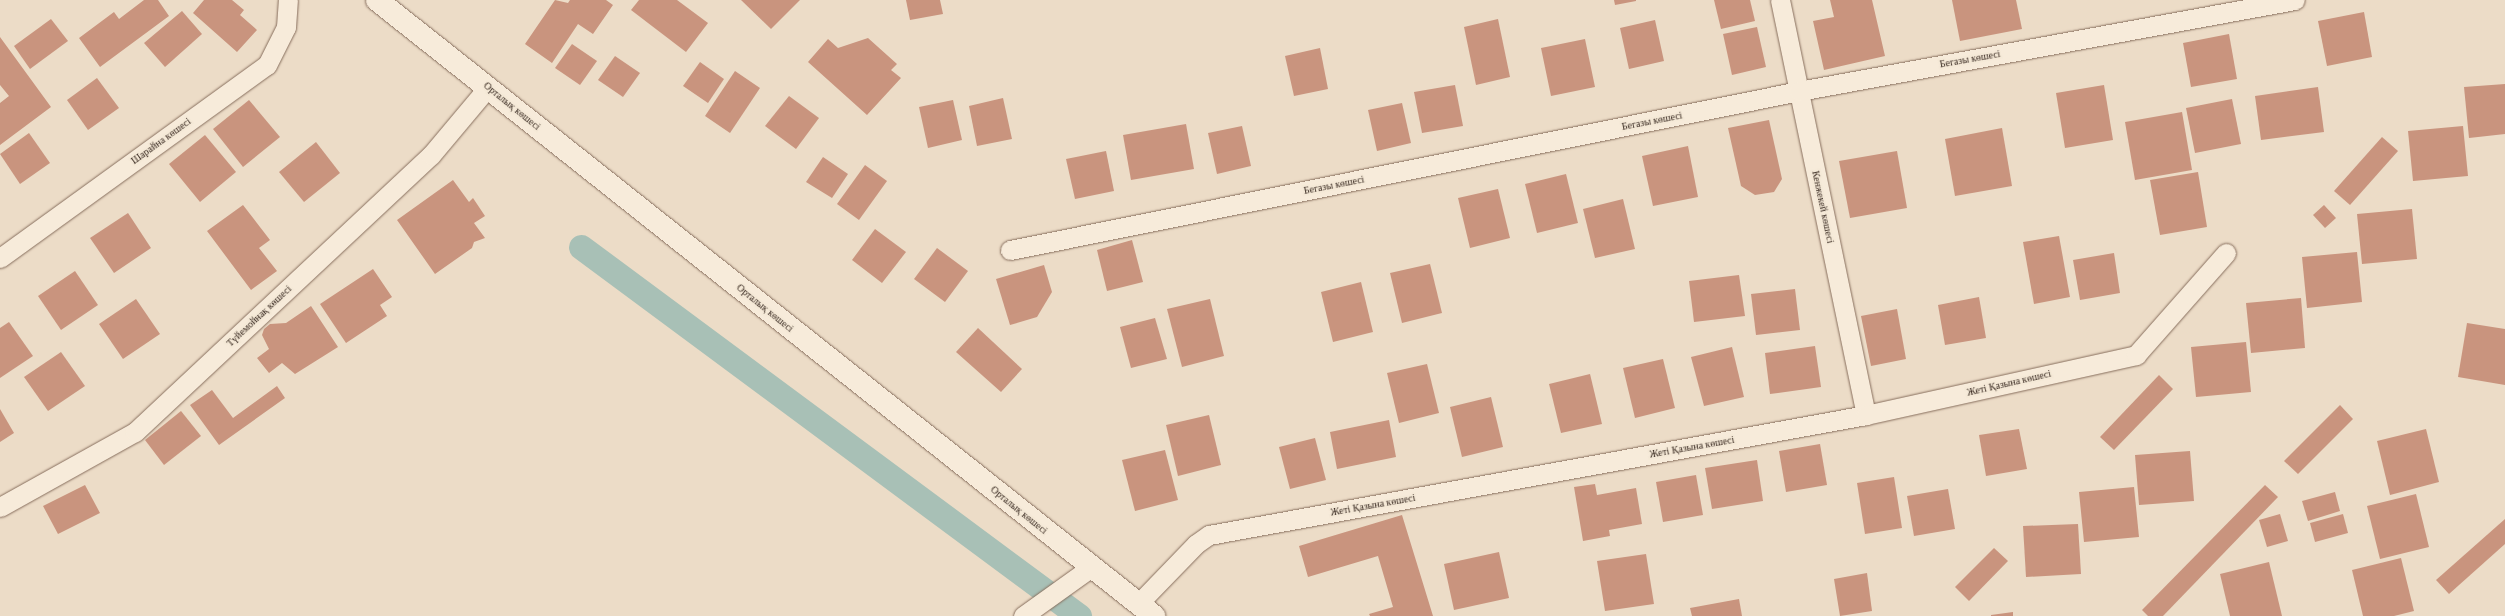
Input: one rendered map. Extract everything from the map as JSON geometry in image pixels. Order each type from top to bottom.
[{"type":"main road","name":"Орталық көшесі","points":[[377,0],[1090,568],[1146,610]]},
{"type":"street","name":"Шарайна көшесі","points":[[0,258],[267,64],[286,27],[288,0]]},
{"type":"street","name":"Кенжекей көшесі","points":[[1780,0],[1866,415]]},
{"type":"street","name":"Бегазы көшесі","points":[[1010,250],[1799,91],[2295,0]]},
{"type":"street","name":"Түйемойнақ көшесі","points":[[0,507],[135,432],[431,155],[488,87]]},
{"type":"street","name":"Жеті Қазына көшесі","points":[[1146,610],[1196,544],[1209,535],[1866,415],[2136,355],[2226,253]]},
{"type":"street","points":[[1022,616],[1090,568]]},
{"type":"building","points":[[144,0],[158,0],[169,16],[100,67],[79,38],[114,12],[119,19]]},
{"type":"building","points":[[204,0],[232,0],[244,10],[240,15],[257,30],[237,52],[193,13]]},
{"type":"building","points":[[555,0],[568,3],[570,0],[606,0],[613,5],[593,34],[578,24],[552,63],[525,44]]},
{"type":"building","points":[[639,0],[677,0],[708,23],[686,52],[631,10]]},
{"type":"building","points":[[741,0],[800,0],[771,29]]},
{"type":"building","points":[[906,0],[940,0],[943,14],[910,20]]},
{"type":"building","points":[[1614,0],[1636,0],[1636,1],[1615,5]]},
{"type":"building","points":[[1714,0],[1750,0],[1755,21],[1721,29]]},
{"type":"building","points":[[1830,0],[1872,0],[1885,56],[1824,70],[1813,21],[1834,17]]},
{"type":"building","points":[[1952,0],[2016,0],[2022,29],[1960,41]]},
{"type":"building","points":[[182,11],[202,34],[165,67],[144,43]]},
{"type":"building","points":[[2364,12],[2372,57],[2327,66],[2318,21]]},
{"type":"building","points":[[51,19],[68,41],[30,69],[14,46]]},
{"type":"building","points":[[1498,19],[1510,77],[1476,85],[1464,27]]},
{"type":"building","points":[[1655,20],[1664,61],[1629,69],[1620,28]]},
{"type":"building","points":[[1757,27],[1766,67],[1732,75],[1723,34]]},
{"type":"building","points":[[2229,34],[2237,79],[2191,87],[2183,43]]},
{"type":"building","points":[[0,37],[51,107],[0,145],[0,103],[9,96],[0,85]]},
{"type":"building","points":[[868,38],[897,64],[891,70],[901,78],[867,115],[808,62],[828,39],[838,48]]},
{"type":"building","points":[[1585,39],[1595,87],[1551,96],[1541,48]]},
{"type":"building","points":[[572,44],[597,61],[580,85],[555,68]]},
{"type":"building","points":[[1320,48],[1328,89],[1294,96],[1285,56]]},
{"type":"building","points":[[615,56],[640,73],[623,97],[598,80]]},
{"type":"building","points":[[700,62],[724,79],[708,103],[683,86]]},
{"type":"building","points":[[735,71],[760,88],[730,133],[705,116]]},
{"type":"building","points":[[97,78],[119,108],[88,130],[67,100]]},
{"type":"building","points":[[2505,84],[2505,134],[2469,138],[2464,87]]},
{"type":"building","points":[[1455,85],[1463,126],[1422,133],[1414,92]]},
{"type":"building","points":[[2104,85],[2113,140],[2065,148],[2056,93]]},
{"type":"building","points":[[2318,87],[2324,132],[2261,140],[2255,96]]},
{"type":"building","points":[[789,96],[819,118],[796,149],[765,126]]},
{"type":"building","points":[[1003,98],[1012,139],[977,146],[969,106]]},
{"type":"building","points":[[2232,99],[2241,144],[2195,153],[2186,108]]},
{"type":"building","points":[[249,100],[280,137],[243,167],[213,129]]},
{"type":"building","points":[[953,100],[962,140],[928,148],[919,107]]},
{"type":"building","points":[[1402,103],[1411,143],[1377,151],[1368,110]]},
{"type":"building","points":[[2182,112],[2192,170],[2135,180],[2125,122]]},
{"type":"building","points":[[1769,120],[1782,179],[1774,192],[1755,195],[1741,186],[1728,128]]},
{"type":"building","points":[[1186,124],[1194,169],[1131,180],[1123,135]]},
{"type":"building","points":[[1242,126],[1251,166],[1217,174],[1208,133]]},
{"type":"building","points":[[2463,126],[2468,176],[2413,181],[2408,131]]},
{"type":"building","points":[[2002,128],[2012,186],[1955,196],[1945,139]]},
{"type":"building","points":[[29,133],[50,163],[20,184],[0,154]]},
{"type":"building","points":[[205,135],[236,172],[200,202],[169,164]]},
{"type":"building","points":[[2382,137],[2398,151],[2350,205],[2334,191]]},
{"type":"building","points":[[316,142],[340,173],[304,202],[279,172]]},
{"type":"building","points":[[1688,146],[1698,197],[1653,206],[1642,156]]},
{"type":"building","points":[[1106,151],[1114,191],[1075,199],[1066,159]]},
{"type":"building","points":[[1897,151],[1907,208],[1850,218],[1839,161]]},
{"type":"building","points":[[823,157],[848,174],[832,198],[806,182]]},
{"type":"building","points":[[865,165],[887,181],[859,220],[837,204]]},
{"type":"building","points":[[2198,172],[2207,227],[2160,235],[2150,180]]},
{"type":"building","points":[[1566,174],[1578,223],[1537,233],[1525,184]]},
{"type":"building","points":[[453,180],[469,202],[473,198],[485,216],[474,223],[485,238],[474,242],[472,248],[435,274],[397,220]]},
{"type":"building","points":[[1498,189],[1510,238],[1470,248],[1458,198]]},
{"type":"building","points":[[1623,199],[1635,249],[1595,258],[1583,209]]},
{"type":"building","points":[[243,205],[270,240],[259,248],[277,271],[251,290],[207,231]]},
{"type":"building","points":[[2324,205],[2336,218],[2325,228],[2313,215]]},
{"type":"building","points":[[2412,209],[2417,259],[2362,264],[2357,214]]},
{"type":"building","points":[[128,213],[151,248],[114,273],[90,238]]},
{"type":"building","points":[[875,229],[906,252],[882,283],[852,260]]},
{"type":"building","points":[[2059,236],[2070,297],[2034,304],[2023,242]]},
{"type":"building","points":[[1132,240],[1143,282],[1107,291],[1097,250]]},
{"type":"building","points":[[937,248],[968,271],[945,302],[914,279]]},
{"type":"building","points":[[2357,252],[2362,302],[2307,308],[2302,257]]},
{"type":"building","points":[[2114,253],[2120,293],[2080,300],[2073,260]]},
{"type":"building","points":[[1430,264],[1442,313],[1402,323],[1390,273]]},
{"type":"building","points":[[1044,265],[1052,292],[1037,317],[1010,325],[996,279]]},
{"type":"building","points":[[373,269],[392,297],[380,305],[387,316],[346,343],[320,304]]},
{"type":"building","points":[[75,271],[98,305],[61,330],[38,296]]},
{"type":"building","points":[[1739,275],[1745,316],[1694,322],[1689,281]]},
{"type":"building","points":[[1361,282],[1373,332],[1333,342],[1321,292]]},
{"type":"building","points":[[1795,289],[1800,330],[1756,335],[1751,294]]},
{"type":"building","points":[[1979,297],[1986,338],[1945,345],[1938,305]]},
{"type":"building","points":[[2301,298],[2305,348],[2251,353],[2246,303]]},
{"type":"building","points":[[136,299],[160,334],[123,359],[99,324]]},
{"type":"building","points":[[1210,299],[1224,356],[1182,367],[1167,309]]},
{"type":"building","points":[[311,306],[338,347],[295,374],[282,363],[269,373],[257,358],[269,349],[262,335],[264,329],[270,324],[286,323]]},
{"type":"building","points":[[1897,309],[1906,359],[1871,366],[1861,316]]},
{"type":"building","points":[[1155,318],[1167,359],[1131,368],[1120,327]]},
{"type":"building","points":[[9,322],[33,356],[0,378],[0,328]]},
{"type":"building","points":[[2467,323],[2505,329],[2505,385],[2458,377]]},
{"type":"building","points":[[978,328],[1022,369],[1001,392],[956,352]]},
{"type":"building","points":[[2246,342],[2251,392],[2196,397],[2191,347]]},
{"type":"building","points":[[1815,346],[1821,387],[1770,394],[1765,353]]},
{"type":"building","points":[[1732,347],[1744,397],[1704,406],[1691,357]]},
{"type":"building","points":[[61,352],[85,386],[48,411],[24,377]]},
{"type":"building","points":[[1663,359],[1675,408],[1635,418],[1623,368]]},
{"type":"building","points":[[1427,364],[1439,413],[1399,423],[1387,373]]},
{"type":"building","points":[[1590,374],[1602,424],[1561,433],[1549,384]]},
{"type":"building","points":[[2159,375],[2173,389],[2114,450],[2100,437]]},
{"type":"building","points":[[277,386],[285,398],[219,445],[190,405],[212,390],[233,418]]},
{"type":"building","points":[[1491,397],[1503,447],[1462,457],[1450,407]]},
{"type":"building","points":[[2340,405],[2353,419],[2298,474],[2284,461]]},
{"type":"building","points":[[0,409],[14,433],[0,442]]},
{"type":"building","points":[[181,411],[201,436],[164,465],[145,440]]},
{"type":"building","points":[[1209,415],[1221,465],[1178,476],[1166,425]]},
{"type":"building","points":[[1389,420],[1396,457],[1337,469],[1330,432]]},
{"type":"building","points":[[2019,429],[2027,469],[1986,476],[1979,435]]},
{"type":"building","points":[[2426,429],[2439,482],[2390,495],[2377,441]]},
{"type":"building","points":[[1315,438],[1326,480],[1290,489],[1279,447]]},
{"type":"building","points":[[1820,444],[1827,485],[1786,492],[1779,451]]},
{"type":"building","points":[[1165,450],[1178,500],[1135,511],[1122,460]]},
{"type":"building","points":[[2190,451],[2194,501],[2139,505],[2135,455]]},
{"type":"building","points":[[1757,460],[1763,501],[1712,509],[1705,468]]},
{"type":"building","points":[[1696,475],[1703,515],[1663,522],[1656,482]]},
{"type":"building","points":[[1894,477],[1902,528],[1865,534],[1857,483]]},
{"type":"building","points":[[1595,484],[1597,495],[1636,488],[1642,524],[1609,530],[1610,536],[1583,541],[1574,487]]},
{"type":"building","points":[[85,485],[100,513],[58,534],[43,506]]},
{"type":"building","points":[[2265,485],[2278,497],[2163,616],[2148,616],[2142,610]]},
{"type":"building","points":[[2134,487],[2139,537],[2084,542],[2079,492]]},
{"type":"building","points":[[1948,489],[1955,529],[1914,536],[1907,496]]},
{"type":"building","points":[[2335,492],[2340,511],[2308,521],[2302,501]]},
{"type":"building","points":[[2416,494],[2429,547],[2380,559],[2367,506]]},
{"type":"building","points":[[2280,514],[2288,541],[2267,547],[2259,520]]},
{"type":"building","points":[[2343,514],[2348,533],[2315,542],[2310,523]]},
{"type":"building","points":[[1402,515],[1433,616],[1370,616],[1369,614],[1393,607],[1378,556],[1308,577],[1299,546]]},
{"type":"building","points":[[2505,519],[2505,544],[2449,594],[2436,580]]},
{"type":"building","points":[[2078,524],[2081,574],[2026,577],[2023,526]]},
{"type":"building","points":[[1994,548],[2008,561],[1969,601],[1955,587]]},
{"type":"building","points":[[1499,552],[1509,598],[1454,610],[1444,564]]},
{"type":"building","points":[[1646,554],[1654,604],[1605,611],[1597,561]]},
{"type":"building","points":[[2401,558],[2414,611],[2394,616],[2363,616],[2352,570]]},
{"type":"building","points":[[2269,562],[2282,616],[2230,616],[2220,574]]},
{"type":"building","points":[[1867,573],[1872,611],[1840,616],[1834,579]]},
{"type":"building","points":[[1739,599],[1742,616],[1692,616],[1690,608]]},
{"type":"building","points":[[2013,612],[2013,616],[1991,616],[1991,615]]},
{"type":"waterway","points":[[581,247],[1079,616]]}]
